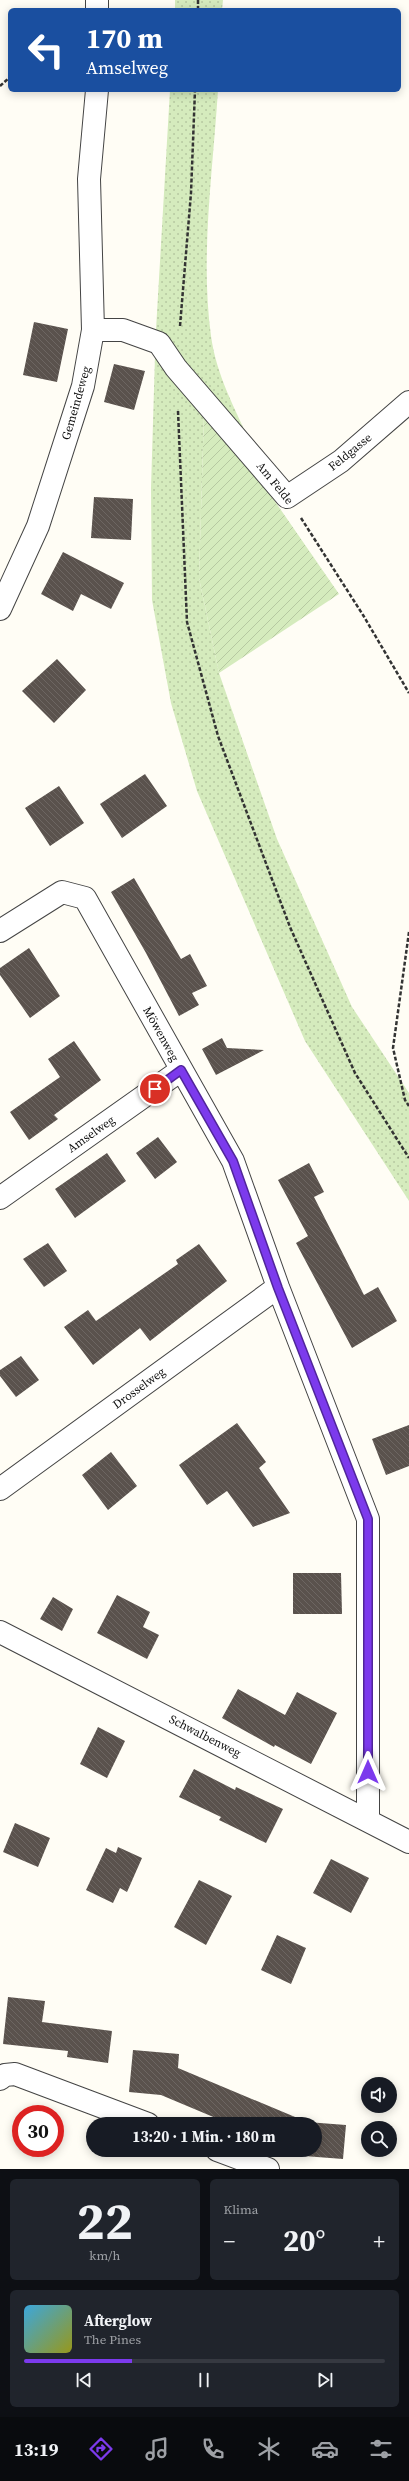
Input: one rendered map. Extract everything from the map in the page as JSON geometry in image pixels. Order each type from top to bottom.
[{"type":"street","name":"Gemeindeweg","points":[[0,609],[38,526],[83,386],[93,330],[88,179],[97,92]]},
{"type":"street","name":"Am Felde","points":[[93,330],[122,330],[159,343],[176,368],[288,497]]},
{"type":"street","name":"Feldgasse","points":[[288,497],[341,462],[409,402]]},
{"type":"street","name":"Möwenweg","points":[[0,931],[62,892],[84,898],[233,1161],[278,1288],[368,1519],[368,1819]]},
{"type":"street","name":"Amselweg","points":[[0,1198],[181,1070]]},
{"type":"street","name":"Drosselweg","points":[[0,1489],[278,1288]]},
{"type":"street","name":"Schwalbenweg","points":[[0,1632],[368,1819],[409,1842]]},
{"type":"street","points":[[0,2079],[5,2075],[15,2074],[129,2117]]},
{"type":"street","points":[[236,2157],[268,2169]]},
{"type":"path","points":[[0,86],[8,79]]},
{"type":"path","points":[[180,328],[191,193],[195,92]]},
{"type":"path","points":[[176,368],[187,622],[218,736],[290,927],[355,1073],[409,1158]]},
{"type":"path","name":"Am Felde","points":[[288,497],[363,615],[409,693]]},
{"type":"path","points":[[409,932],[393,1048],[405,1100],[409,1106]]},
{"type":"green space","points":[[175,0],[223,0],[222,8],[175,8]]},
{"type":"green space","points":[[170,92],[218,92],[208,213],[208,306],[213,350],[217,364],[227,391],[251,444],[156,330]]},
{"type":"green space","points":[[155,356],[204,413],[199,578],[219,673],[277,839],[352,1007],[409,1093],[409,1201],[305,1041],[197,791],[171,703],[152,600],[151,488]]},
{"type":"green space","points":[[204,413],[254,471],[339,594],[219,673],[199,578]]},
{"type":"building","points":[[34,322],[68,329],[57,382],[23,375]]},
{"type":"building","points":[[114,364],[145,371],[134,410],[104,402]]},
{"type":"building","points":[[94,497],[133,499],[131,540],[91,538]]},
{"type":"building","points":[[63,552],[124,583],[111,609],[81,594],[73,611],[41,594]]},
{"type":"building","points":[[57,659],[86,690],[54,723],[22,691]]},
{"type":"building","points":[[145,774],[167,806],[122,838],[100,804]]},
{"type":"building","points":[[59,786],[84,823],[50,846],[25,808]]},
{"type":"building","points":[[134,878],[181,959],[190,954],[207,986],[192,993],[199,1005],[179,1016],[146,953],[111,892]]},
{"type":"building","points":[[29,948],[60,996],[30,1018],[0,975],[0,968]]},
{"type":"building","points":[[222,1038],[227,1048],[264,1050],[216,1075],[202,1049]]},
{"type":"building","points":[[74,1041],[101,1080],[54,1115],[58,1119],[29,1140],[10,1112],[60,1077],[48,1059]]},
{"type":"building","points":[[158,1137],[177,1162],[155,1179],[136,1153]]},
{"type":"building","points":[[107,1153],[126,1181],[75,1218],[55,1189]]},
{"type":"building","points":[[309,1163],[324,1192],[314,1197],[364,1295],[378,1287],[397,1321],[352,1348],[296,1243],[308,1236],[278,1180]]},
{"type":"building","points":[[48,1243],[67,1271],[44,1287],[23,1259]]},
{"type":"building","points":[[199,1244],[227,1281],[150,1341],[140,1328],[93,1365],[64,1327],[88,1310],[96,1321],[178,1264],[176,1260]]},
{"type":"building","points":[[21,1356],[39,1380],[16,1397],[0,1376],[0,1370]]},
{"type":"building","points":[[237,1423],[266,1462],[259,1468],[290,1513],[253,1527],[227,1491],[207,1505],[179,1465]]},
{"type":"building","points":[[409,1425],[409,1466],[386,1475],[372,1439]]},
{"type":"building","points":[[111,1452],[137,1486],[108,1510],[82,1475]]},
{"type":"building","points":[[293,1573],[341,1573],[342,1614],[293,1614]]},
{"type":"building","points":[[117,1595],[150,1612],[143,1627],[159,1635],[147,1659],[97,1633]]},
{"type":"building","points":[[53,1597],[73,1609],[62,1631],[40,1619]]},
{"type":"building","points":[[238,1689],[285,1715],[297,1692],[337,1713],[311,1764],[275,1745],[274,1747],[222,1718]]},
{"type":"building","points":[[98,1727],[125,1741],[107,1778],[80,1764]]},
{"type":"building","points":[[194,1769],[235,1790],[236,1787],[283,1809],[266,1843],[219,1820],[221,1817],[179,1797]]},
{"type":"building","points":[[15,1823],[50,1838],[38,1867],[3,1852]]},
{"type":"building","points":[[118,1847],[142,1858],[127,1892],[120,1888],[113,1903],[86,1890],[106,1848],[116,1853]]},
{"type":"building","points":[[331,1859],[369,1878],[351,1913],[313,1893]]},
{"type":"building","points":[[199,1880],[232,1896],[206,1945],[174,1927]]},
{"type":"building","points":[[277,1935],[306,1948],[291,1984],[261,1970]]},
{"type":"building","points":[[8,1997],[45,2001],[42,2022],[112,2031],[108,2063],[67,2057],[68,2051],[3,2044]]},
{"type":"building","points":[[133,2050],[179,2054],[178,2068],[295,2117],[213,2117],[161,2095],[129,2092]]},
{"type":"building","points":[[322,2123],[346,2125],[343,2159],[317,2157],[322,2157]]},
{"type":"route","points":[[155,1089],[181,1070],[233,1161],[278,1288],[368,1519],[368,1772]]}]
